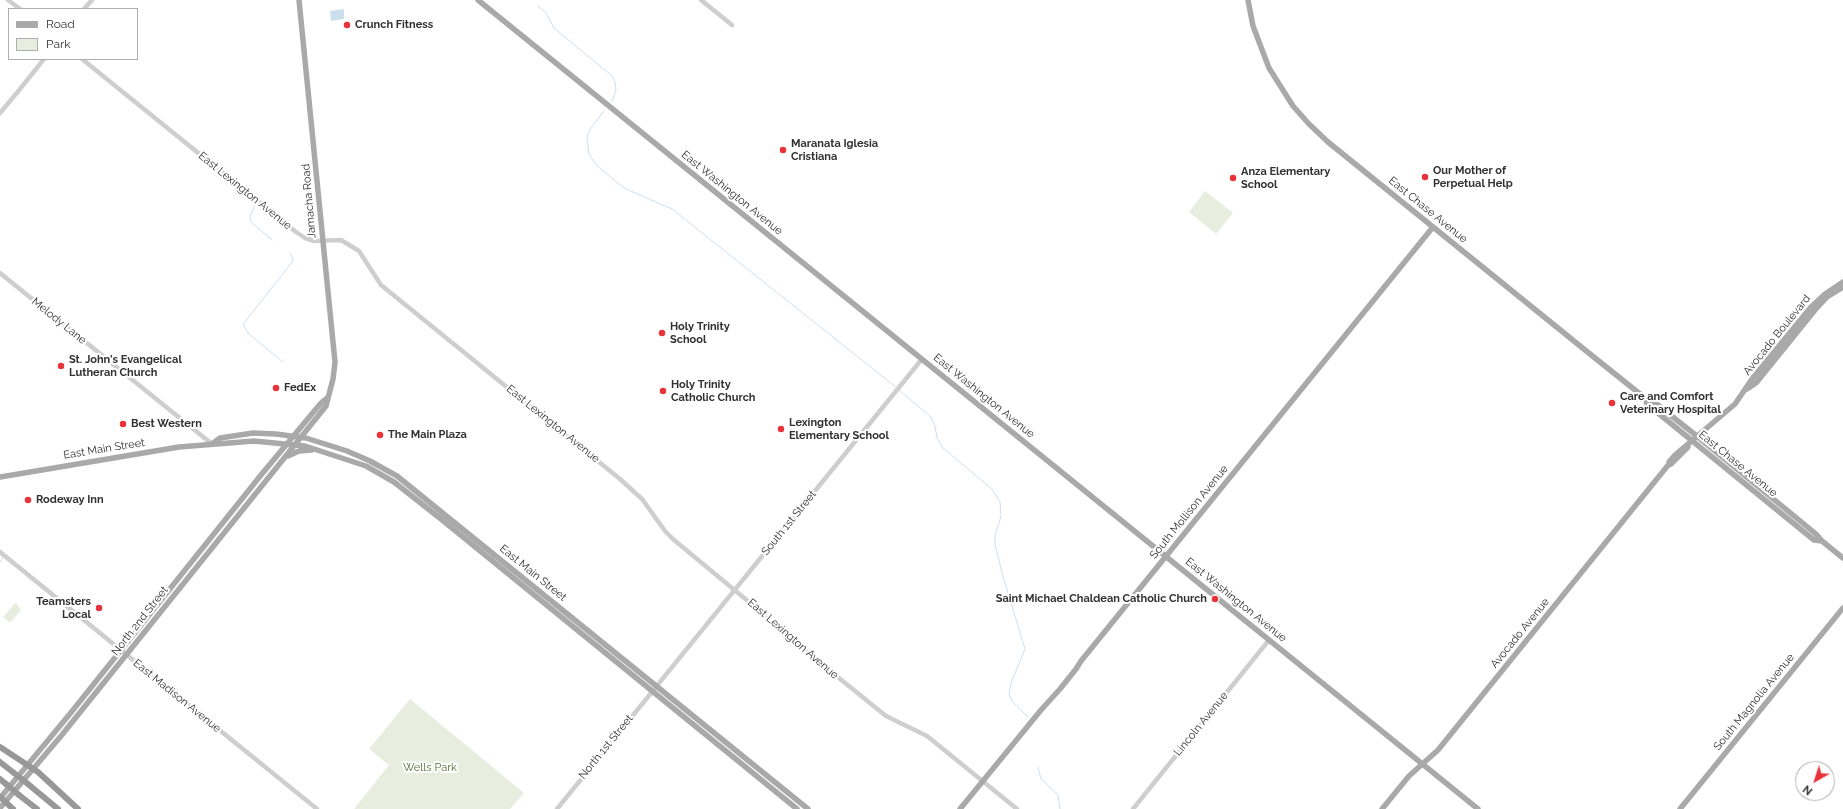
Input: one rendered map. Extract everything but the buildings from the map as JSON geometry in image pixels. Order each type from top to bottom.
[{"type":"highway","points":[[0,747],[34,769],[78,809]]},
{"type":"highway","points":[[0,762],[58,809]]},
{"type":"highway","points":[[0,779],[36,809]]},
{"type":"highway","points":[[1,799],[13,809]]},
{"type":"main road","name":"Jamacha Road","points":[[296,445],[326,406],[333,379],[335,362],[299,0]]},
{"type":"main road","name":"East Washington Avenue","points":[[478,0],[1478,809]]},
{"type":"main road","name":"East Chase Avenue","points":[[1248,0],[1253,26],[1265,59],[1279,86],[1293,106],[1328,142],[1645,398],[1647,404],[1814,540],[1822,541],[1843,558]]},
{"type":"main road","name":"South Mollison Avenue","points":[[960,809],[1040,710],[1060,689],[1081,661],[1433,227]]},
{"type":"main road","name":"Avocado Boulevard","points":[[1693,441],[1732,407],[1747,389],[1752,380],[1812,307],[1825,294],[1843,282]]},
{"type":"main road","name":"Avocado Boulevard","points":[[1747,389],[1756,383],[1815,310],[1827,298],[1843,287]]},
{"type":"main road","name":"Jamacha Road","points":[[287,444],[321,403],[327,398]]},
{"type":"main road","points":[[310,427],[314,441]]},
{"type":"main road","name":"East Main Street","points":[[212,444],[220,438],[253,433],[293,436],[347,451],[386,470],[404,482],[433,509],[797,809]]},
{"type":"main road","name":"Avocado Avenue","points":[[1382,809],[1409,776],[1440,747],[1669,464],[1669,462],[1680,450],[1693,441]]},
{"type":"main road","name":"East Main Street","points":[[0,476],[173,448],[212,444],[272,442],[318,450],[366,466],[433,509],[808,809]]},
{"type":"main road","points":[[272,442],[277,446],[279,451],[278,455]]},
{"type":"main road","name":"North 2nd Street","points":[[0,808],[1,799],[27,765],[287,444]]},
{"type":"main road","name":"North 2nd Street","points":[[1,799],[34,769],[220,536],[296,445]]},
{"type":"main road","points":[[286,456],[299,451],[318,450]]},
{"type":"main road","points":[[229,526],[232,512]]},
{"type":"main road","points":[[220,536],[224,529],[223,522]]},
{"type":"main road","points":[[202,548],[204,552],[203,558]]},
{"type":"main road","points":[[164,606],[166,592]]},
{"type":"main road","name":"South Magnolia Avenue","points":[[1680,809],[1843,608]]},
{"type":"street","points":[[8,0],[19,8]]},
{"type":"street","points":[[85,8],[92,0]]},
{"type":"street","points":[[701,0],[732,25]]},
{"type":"street","points":[[0,113],[43,60]]},
{"type":"street","name":"East Lexington Avenue","points":[[83,60],[296,232],[311,240],[341,240],[359,251],[381,284],[620,479],[642,499],[674,540],[735,590],[772,624],[877,709],[894,720],[927,736],[1016,809]]},
{"type":"street","name":"Melody Lane","points":[[0,273],[212,444]]},
{"type":"street","name":"South 1st Street","points":[[656,686],[922,359]]},
{"type":"street","name":"East Madison Avenue","points":[[0,552],[317,809]]},
{"type":"street","name":"Lincoln Avenue","points":[[1132,809],[1269,640]]},
{"type":"street","name":"North 1st Street","points":[[557,809],[656,686]]},
{"type":"green space","points":[[1205,191],[1233,213],[1216,234],[1189,212]]},
{"type":"green space","points":[[16,603],[21,610],[11,622],[9,622],[4,618],[4,616]]},
{"type":"green space","name":"Wells Park","points":[[410,699],[524,793],[510,809],[354,809],[389,765],[369,749]]},
{"type":"water","points":[[344,9],[344,19],[331,21],[330,11]]},
{"type":"waterway","points":[[538,6],[546,13],[554,28],[612,76],[615,82],[616,90],[612,101]]},
{"type":"waterway","points":[[604,111],[590,129],[587,137],[589,154],[596,165],[624,188],[672,209],[897,388]]},
{"type":"waterway","points":[[255,205],[250,216],[251,222],[272,240]]},
{"type":"waterway","points":[[283,362],[248,333],[244,323],[293,261],[290,253]]},
{"type":"waterway","points":[[899,390],[931,417],[935,426],[937,438],[943,448],[992,489],[1000,502],[1001,516],[995,536],[995,545],[1025,649],[1011,683],[1009,694],[1012,701],[1028,717]]},
{"type":"waterway","points":[[0,562],[3,558]]},
{"type":"waterway","points":[[1038,767],[1041,779],[1058,795],[1060,809]]},
{"type":"place","name":"Crunch Fitness","points":[[347,25]]},
{"type":"place","name":"Maranata Iglesia Cristiana","points":[[783,150]]},
{"type":"place","name":"Our Mother of Perpetual Help","points":[[1425,177]]},
{"type":"place","name":"Anza Elementary School","points":[[1233,178]]},
{"type":"place","name":"Holy Trinity School","points":[[662,333]]},
{"type":"place","name":"St. John's Evangelical Lutheran Church","points":[[61,366]]},
{"type":"place","name":"FedEx","points":[[276,388]]},
{"type":"place","name":"Holy Trinity Catholic Church","points":[[663,391]]},
{"type":"place","name":"Care and Comfort Veterinary Hospital","points":[[1612,403]]},
{"type":"place","name":"Best Western","points":[[123,424]]},
{"type":"place","name":"Lexington Elementary School","points":[[781,429]]},
{"type":"place","name":"The Main Plaza","points":[[380,435]]},
{"type":"place","name":"Rodeway Inn","points":[[28,500]]},
{"type":"place","name":"Saint Michael Chaldean Catholic Church","points":[[1215,599]]},
{"type":"place","name":"Teamsters Local","points":[[99,608]]}]
